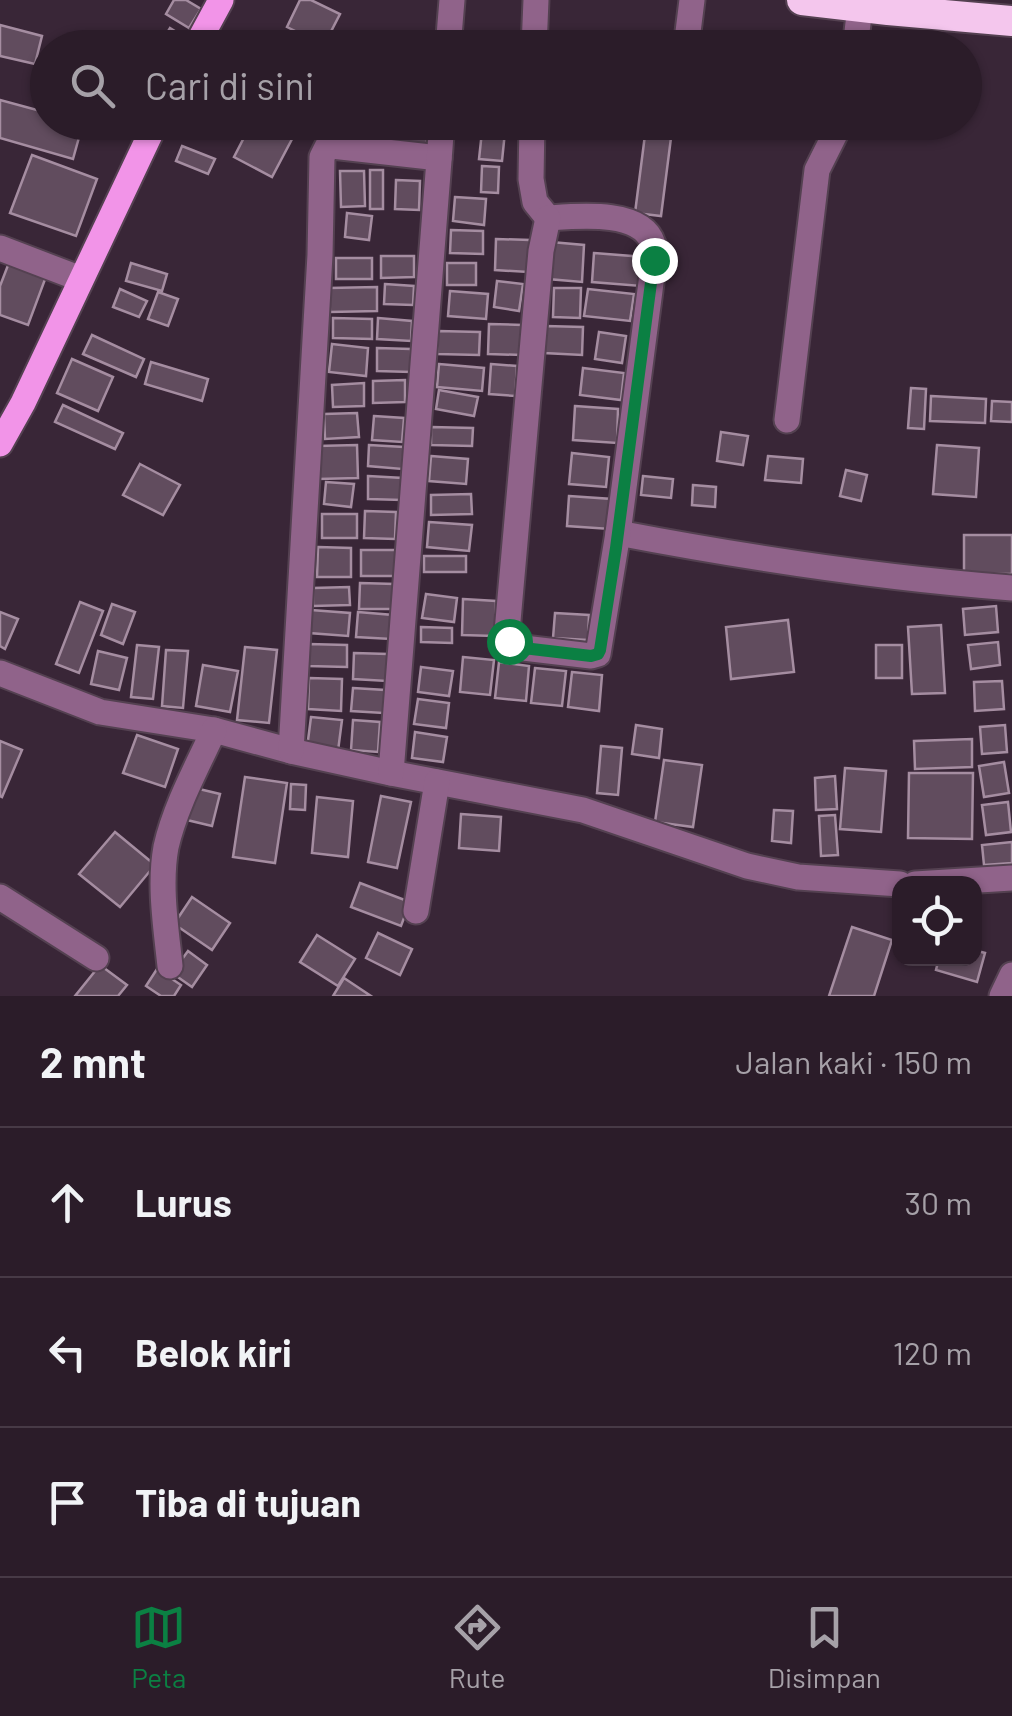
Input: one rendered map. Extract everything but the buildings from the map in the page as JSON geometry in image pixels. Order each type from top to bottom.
[{"type":"highway","points":[[802,0],[1012,21]]},
{"type":"main road","points":[[206,30],[222,0]]},
{"type":"main road","points":[[0,444],[148,140]]},
{"type":"street","points":[[450,30],[452,0]]},
{"type":"street","points":[[535,30],[536,0]]},
{"type":"street","points":[[688,30],[692,0]]},
{"type":"street","points":[[865,30],[879,6]]},
{"type":"street","points":[[391,772],[441,140]]},
{"type":"street","points":[[532,140],[535,202],[548,218]]},
{"type":"street","points":[[787,420],[817,170],[832,140]]},
{"type":"street","points":[[292,751],[322,157],[327,147],[332,146],[440,158]]},
{"type":"street","points":[[598,216],[624,220],[641,226],[653,243],[654,260],[618,533],[598,654],[591,656],[515,647],[507,632],[541,251],[548,218],[598,216]]},
{"type":"street","points":[[0,248],[82,279]]},
{"type":"street","points":[[618,533],[929,582],[1012,588]]},
{"type":"street","points":[[0,673],[100,712],[214,730],[292,751],[583,810],[747,866],[798,876],[892,883]]},
{"type":"street","points":[[170,966],[164,910],[166,850],[214,730]]},
{"type":"street","points":[[416,912],[436,782]]},
{"type":"street","points":[[982,880],[1012,878]]},
{"type":"street","points":[[0,898],[96,958]]},
{"type":"street","points":[[1002,996],[1012,975]]},
{"type":"route","points":[[509,641],[515,647],[591,656],[600,650],[654,260]]}]
